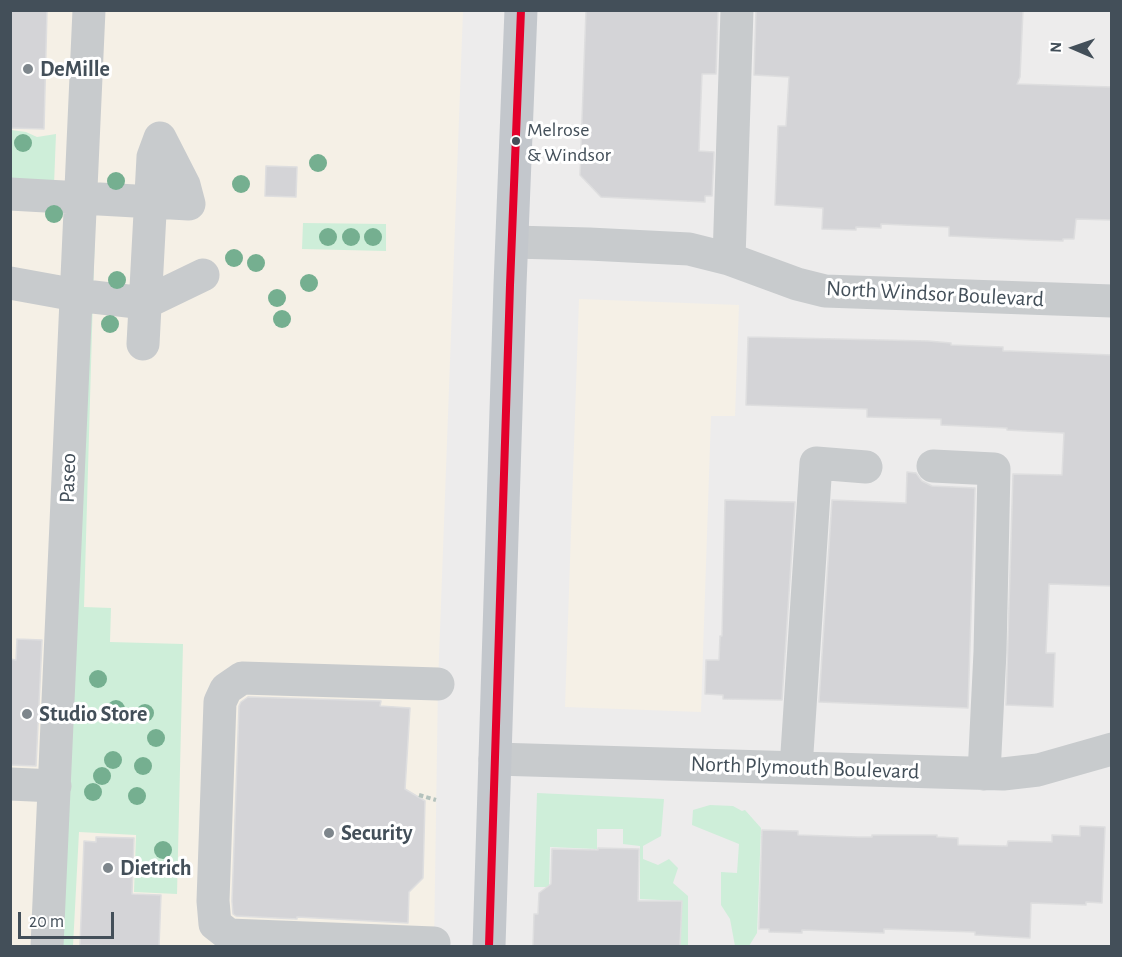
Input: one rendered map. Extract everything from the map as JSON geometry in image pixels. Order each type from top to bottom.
[{"type":"main road","points":[[489,946],[521,10]]},
{"type":"street","name":"Paseo","points":[[47,946],[89,10]]},
{"type":"street","points":[[729,259],[737,10]]},
{"type":"street","points":[[10,194],[189,204],[184,185],[160,138]]},
{"type":"street","points":[[143,344],[150,202]]},
{"type":"street","name":"North Windsor Boulevard","points":[[513,242],[590,243],[688,249],[729,259],[797,284],[825,291],[1112,301]]},
{"type":"street","points":[[10,283],[76,295],[145,303],[203,275]]},
{"type":"street","points":[[796,768],[816,464],[866,467]]},
{"type":"street","points":[[933,466],[994,469],[990,652],[984,774]]},
{"type":"street","points":[[434,944],[230,934],[215,924],[213,901],[220,702],[226,689],[242,678],[438,684]]},
{"type":"street","name":"North Plymouth Boulevard","points":[[495,759],[1003,774],[1038,770],[1112,749]]},
{"type":"street","points":[[10,784],[55,786]]},
{"type":"path","points":[[419,795],[436,800]]},
{"type":"shaded area","points":[[10,11],[463,11],[438,684],[434,946],[11,946]]},
{"type":"shaded area","points":[[579,299],[739,305],[735,416],[711,416],[701,712],[565,707]]},
{"type":"green space","points":[[101,20],[84,607],[111,608],[110,642],[183,644],[177,894],[134,892],[136,835],[79,832],[73,946],[33,946]]},
{"type":"green space","points":[[11,130],[26,132],[37,137],[56,134],[54,185],[11,183]]},
{"type":"green space","points":[[303,223],[386,224],[386,251],[302,249]]},
{"type":"green space","points":[[537,793],[664,799],[661,836],[643,846],[643,859],[658,865],[669,859],[678,868],[673,883],[688,896],[688,946],[680,946],[682,901],[640,899],[640,846],[623,844],[623,829],[597,829],[597,849],[550,847],[549,887],[534,887]]},
{"type":"green space","points":[[710,805],[733,806],[742,811],[745,810],[761,828],[757,933],[749,946],[735,946],[730,919],[721,905],[721,872],[737,873],[739,844],[692,825],[693,810]]},
{"type":"building","name":"DeMille","points":[[10,10],[47,10],[44,129],[10,128]]},
{"type":"building","points":[[586,10],[718,10],[716,74],[702,74],[699,151],[714,152],[712,196],[705,196],[705,202],[601,197],[580,175]]},
{"type":"building","points":[[756,10],[1023,10],[1020,77],[1017,84],[1112,87],[1112,220],[1076,219],[1074,239],[1031,240],[949,236],[949,227],[881,224],[881,228],[822,229],[823,208],[775,205],[778,126],[786,126],[789,77],[754,75]]},
{"type":"building","points":[[266,166],[297,167],[296,197],[265,196]]},
{"type":"building","points":[[748,337],[928,341],[951,343],[951,345],[1003,347],[1003,351],[1112,355],[1112,586],[1049,584],[1046,653],[1055,653],[1053,707],[1006,705],[1013,474],[1062,475],[1064,433],[941,425],[941,419],[867,417],[867,409],[746,405]]},
{"type":"building","points":[[907,472],[916,473],[922,481],[932,486],[975,488],[968,708],[819,702],[832,500],[906,503]]},
{"type":"building","points":[[725,500],[795,502],[782,700],[723,699],[723,695],[705,694],[706,660],[719,660],[720,636],[722,636]]},
{"type":"building","name":"Studio Store","points":[[17,639],[42,640],[36,766],[10,765],[10,659],[16,660]]},
{"type":"building","name":"Security","points":[[248,697],[381,701],[380,706],[410,708],[405,789],[425,801],[423,878],[409,892],[408,923],[236,916],[233,914],[239,706]]},
{"type":"building","points":[[1080,826],[1105,827],[1102,903],[1086,902],[1086,905],[1031,903],[1030,938],[975,935],[975,932],[884,929],[884,933],[802,930],[802,933],[769,932],[769,929],[759,929],[762,830],[798,831],[798,835],[857,837],[937,835],[937,837],[958,838],[958,845],[1007,846],[1008,841],[1052,842],[1052,835],[1080,836]]},
{"type":"building","name":"Dietrich","points":[[96,837],[134,838],[132,894],[161,895],[159,946],[80,945],[84,841],[96,842]]},
{"type":"building","points":[[598,848],[639,849],[638,901],[682,901],[680,946],[533,946],[534,914],[538,914],[539,893],[551,884],[552,849],[598,850]]},
{"type":"transit line","points":[[489,946],[521,10]]},
{"type":"place","name":"DeMille","points":[[28,69]]},
{"type":"place","name":"Melrose & Windsor","points":[[516,141]]},
{"type":"place","name":"Studio Store","points":[[27,714]]},
{"type":"place","name":"Security","points":[[329,833]]},
{"type":"place","name":"Dietrich","points":[[108,868]]}]
